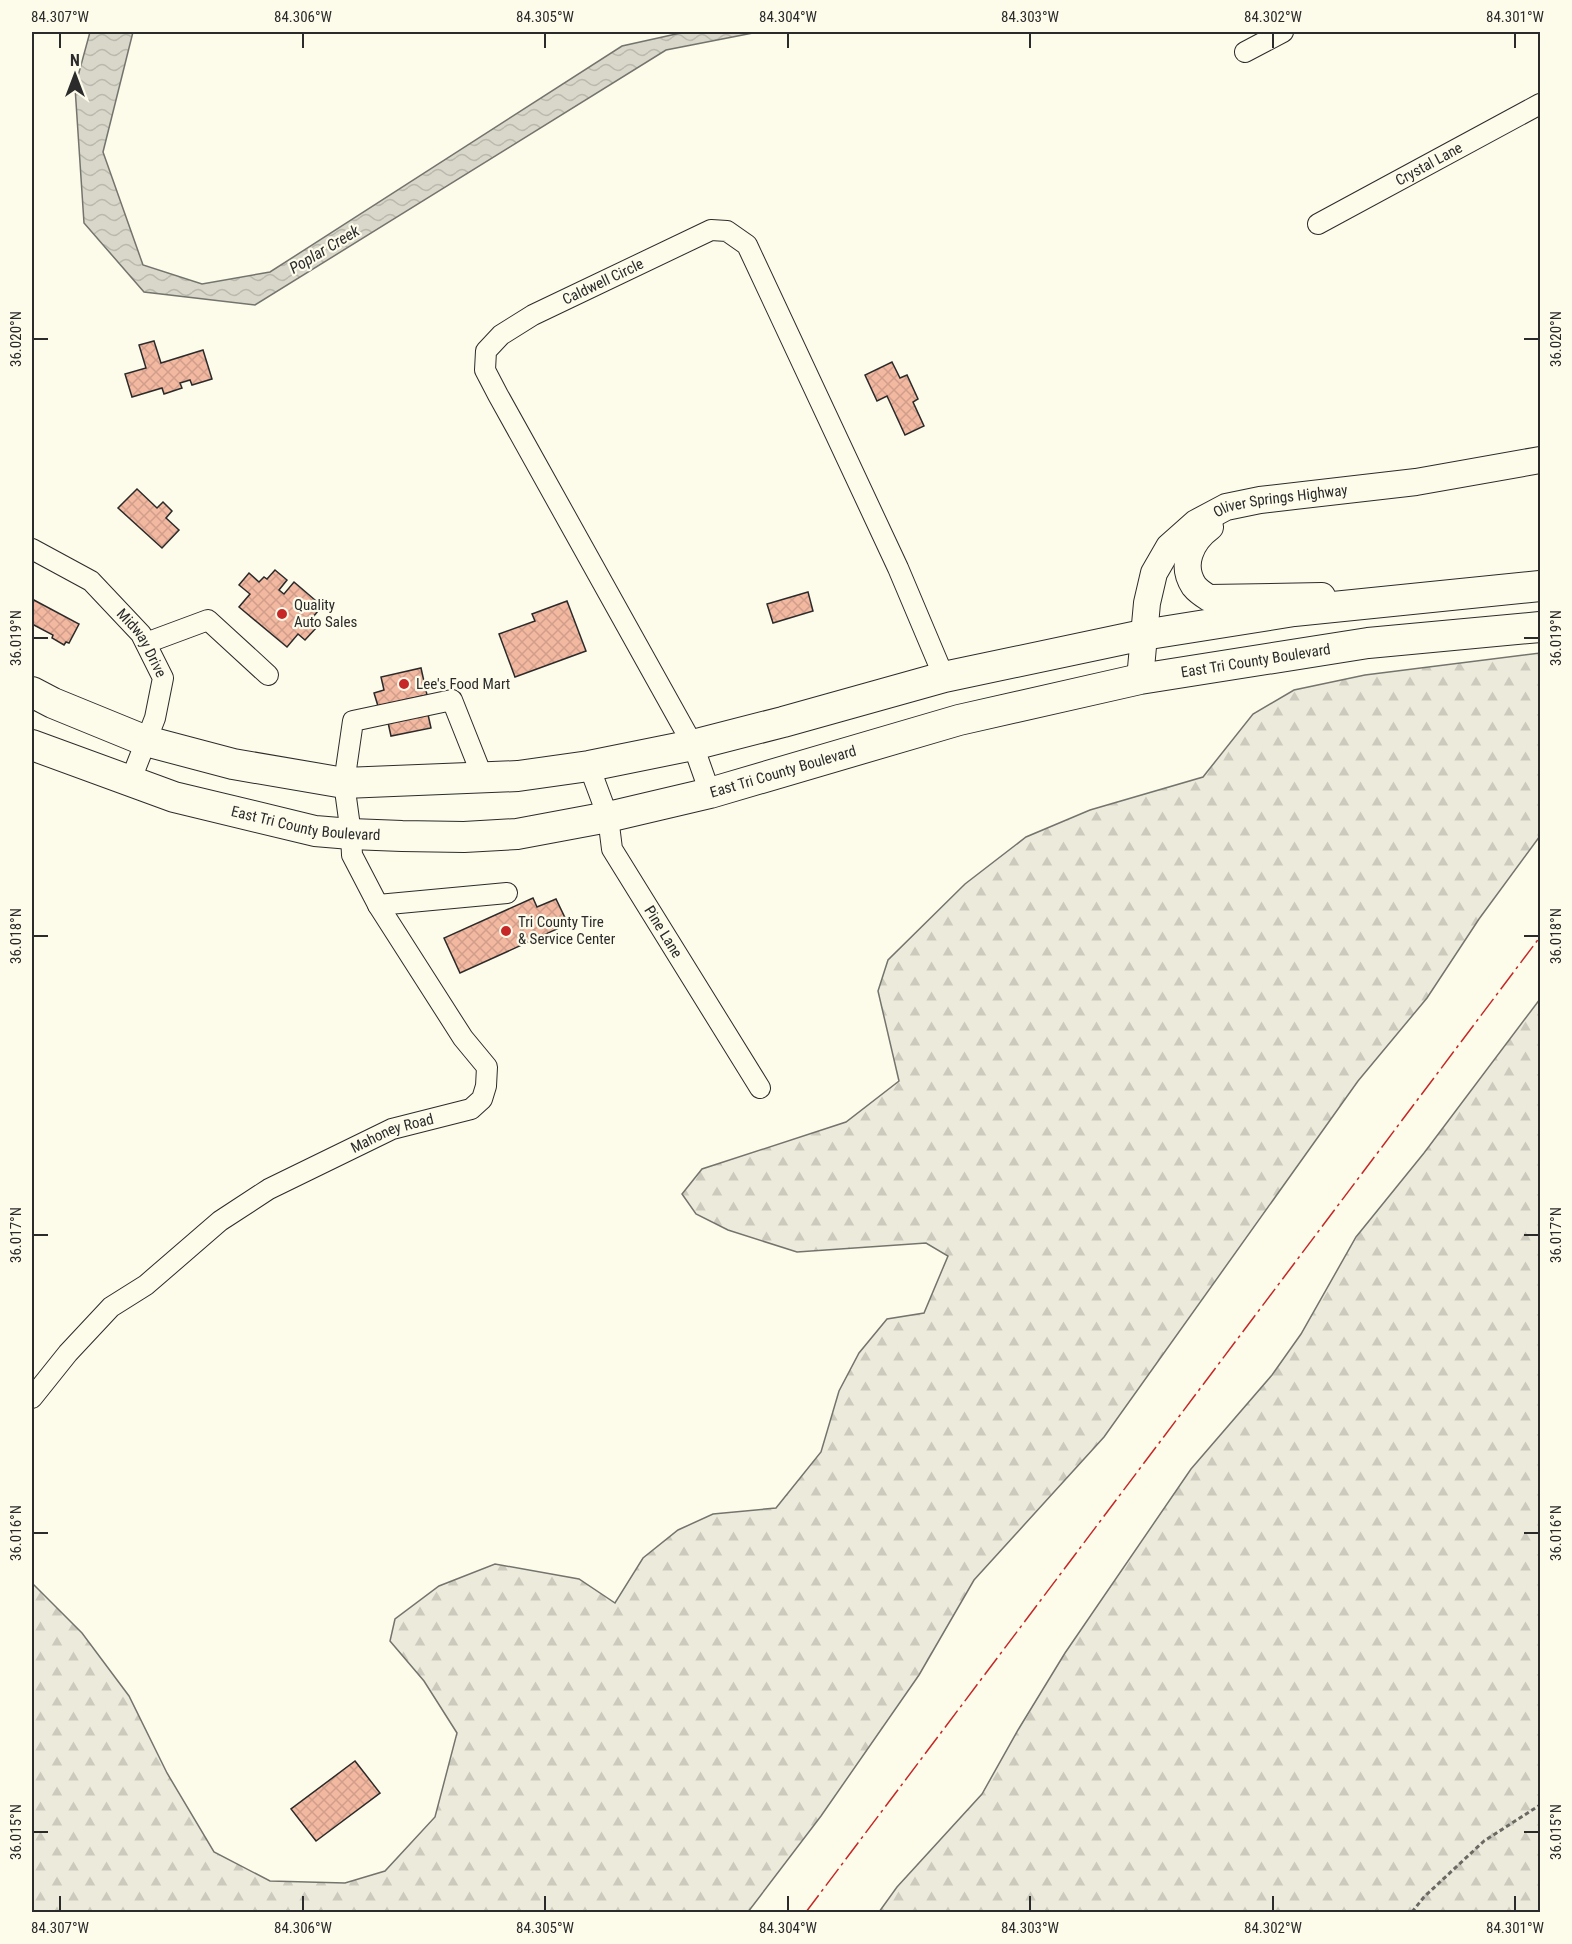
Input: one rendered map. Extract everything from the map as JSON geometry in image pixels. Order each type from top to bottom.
[{"type":"highway","points":[[32,692],[53,703],[146,741],[233,764],[344,783],[518,776],[589,766],[693,745],[944,677],[1143,635],[1294,610],[1540,586]]},
{"type":"highway","name":"East Tri County Boulevard","points":[[32,745],[174,796],[315,831],[464,837],[507,834],[608,817],[710,793],[959,720],[1140,679],[1368,643],[1540,627]]},
{"type":"main road","name":"Oliver Springs Highway","points":[[1140,679],[1147,603],[1154,573],[1169,547],[1196,523],[1226,507],[1292,496],[1416,482],[1540,460]]},
{"type":"main road","points":[[1292,496],[1220,520],[1207,529],[1197,539],[1188,556],[1190,575],[1195,587],[1209,598],[1446,595]]},
{"type":"street","points":[[1245,52],[1283,32]]},
{"type":"street","name":"Crystal Lane","points":[[1318,224],[1540,104]]},
{"type":"street","name":"Caldwell Circle","points":[[710,793],[693,745],[485,370],[486,351],[501,335],[533,315],[711,230],[726,231],[747,245],[897,568],[944,677]]},
{"type":"street","name":"Midway Drive","points":[[32,549],[91,581],[141,634],[163,678],[155,718],[130,782]]},
{"type":"street","points":[[146,643],[208,620],[268,675]]},
{"type":"street","name":"Mahoney Road","points":[[32,1398],[68,1353],[111,1307],[146,1285],[220,1221],[269,1189],[392,1129],[471,1109],[482,1099],[486,1086],[487,1067],[463,1038],[378,905],[352,855],[344,783],[353,721],[452,700],[483,778]]},
{"type":"street","name":"Pine Lane","points":[[589,766],[608,817],[612,849],[760,1088]]},
{"type":"street","points":[[378,905],[507,893]]},
{"type":"path","points":[[1412,1912],[1424,1897],[1484,1841],[1540,1805]]},
{"type":"green space","points":[[1540,653],[1540,836],[1479,919],[1427,998],[1358,1081],[1104,1437],[974,1580],[919,1675],[821,1816],[748,1912],[32,1912],[32,1583],[82,1633],[129,1696],[167,1773],[214,1852],[270,1881],[345,1883],[385,1871],[435,1817],[457,1733],[424,1681],[390,1641],[395,1619],[439,1586],[495,1564],[579,1579],[615,1603],[643,1558],[678,1530],[713,1514],[776,1508],[821,1452],[839,1391],[859,1353],[887,1319],[924,1313],[948,1256],[926,1243],[797,1252],[728,1230],[696,1214],[682,1194],[702,1169],[846,1122],[899,1081],[878,991],[888,960],[965,884],[1026,837],[1090,810],[1203,777],[1253,714],[1294,690],[1365,675]]},
{"type":"green space","points":[[1540,999],[1540,1912],[879,1912],[897,1887],[982,1794],[1065,1653],[1191,1469],[1272,1375],[1301,1334],[1356,1237],[1424,1153]]},
{"type":"water","name":"Poplar Creek","points":[[90,32],[133,32],[103,152],[143,265],[202,284],[270,272],[622,46],[685,32],[758,32],[666,50],[255,305],[144,292],[84,223],[75,87]]},
{"type":"building","points":[[154,341],[161,363],[203,350],[212,379],[192,385],[190,380],[180,383],[182,388],[164,394],[162,388],[132,397],[125,374],[146,368],[139,345]]},
{"type":"building","points":[[892,362],[900,378],[907,375],[918,399],[913,402],[924,426],[905,435],[887,396],[877,401],[865,375]]},
{"type":"building","points":[[137,489],[157,508],[163,502],[172,511],[166,518],[179,530],[162,548],[118,508]]},
{"type":"building","name":"Quality Auto Sales","points":[[275,570],[287,580],[279,590],[284,594],[294,582],[322,606],[309,622],[316,628],[305,640],[298,634],[287,647],[239,607],[250,594],[239,585],[249,573],[259,582],[264,577],[267,579]]},
{"type":"building","points":[[808,592],[813,611],[773,623],[767,604]]},
{"type":"building","points":[[32,599],[79,624],[69,643],[66,642],[64,645],[52,638],[53,635],[32,624]]},
{"type":"building","points":[[567,601],[586,651],[515,677],[499,634],[535,621],[532,614]]},
{"type":"building","name":"Lee's Food Mart","points":[[421,668],[427,695],[378,706],[374,693],[384,690],[381,677]]},
{"type":"building","points":[[427,710],[431,728],[391,736],[387,718]]},
{"type":"building","name":"Tri County Tire & Service Center","points":[[533,898],[537,907],[556,899],[568,924],[460,973],[444,938]]},
{"type":"building","points":[[355,1761],[380,1793],[316,1841],[291,1809]]},
{"type":"power","points":[[806,1912],[1540,937]]},
{"type":"place","name":"Quality Auto Sales","points":[[282,614]]},
{"type":"place","name":"Lee's Food Mart","points":[[404,684]]},
{"type":"place","name":"Tri County Tire & Service Center","points":[[506,931]]}]
